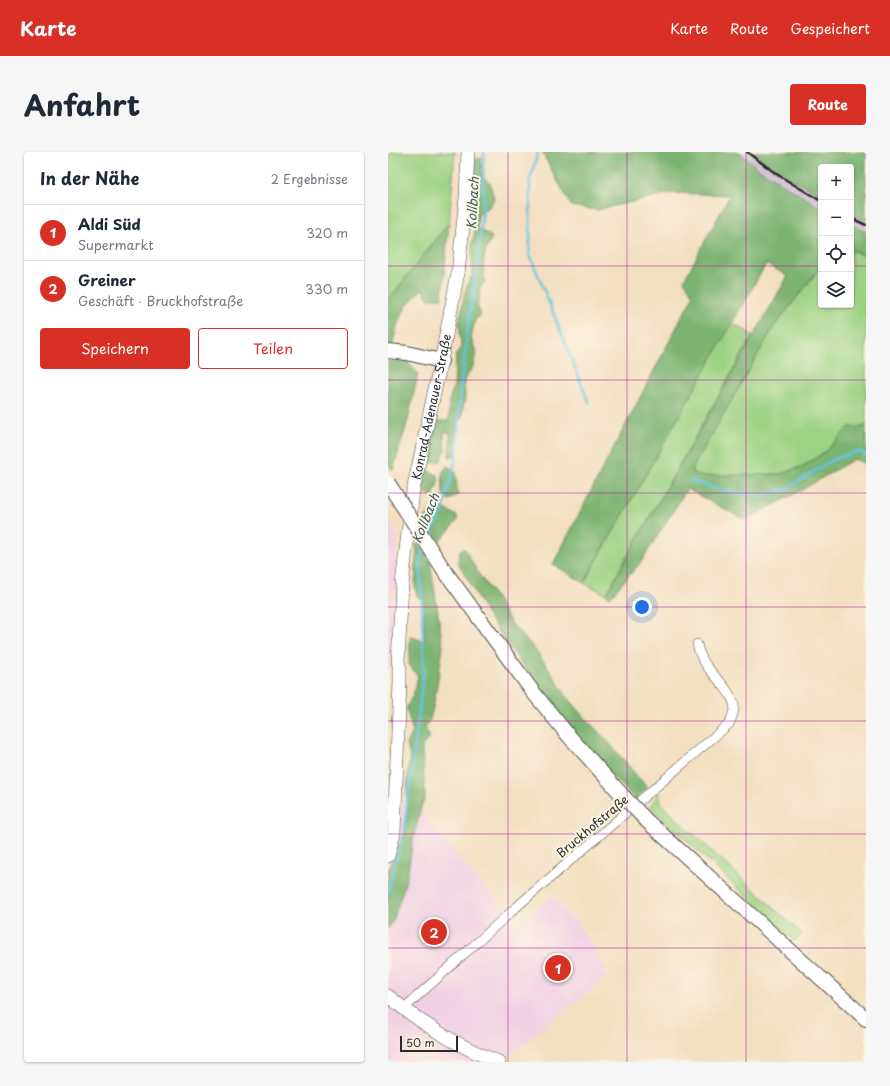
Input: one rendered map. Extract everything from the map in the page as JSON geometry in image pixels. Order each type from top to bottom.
[{"type":"main road","points":[[388,351],[407,353],[441,361]]},
{"type":"main road","points":[[388,484],[444,570],[533,692],[568,735],[647,821],[866,1019]]},
{"type":"street","name":"Konrad-Adenauer-Straße","points":[[388,856],[394,832],[400,682],[400,669],[398,662],[402,584],[413,491],[458,273],[466,198],[468,152]]},
{"type":"street","name":"Bruckhofstraße","points":[[403,1009],[521,902],[729,724],[733,713],[734,704],[732,696],[705,665],[698,652],[697,644]]},
{"type":"street","name":"Konrad-Adenauer-Straße","points":[[388,831],[391,778],[392,699],[395,668],[398,662]]},
{"type":"street","points":[[388,996],[403,1009],[447,1038],[499,1062]]},
{"type":"shaded area","points":[[738,152],[751,152],[769,165],[818,194],[818,206],[759,169]]},
{"type":"shaded area","points":[[854,215],[866,221],[866,232],[854,226]]},
{"type":"shaded area","points":[[388,521],[398,536],[388,685]]},
{"type":"shaded area","points":[[388,798],[420,812],[517,925],[552,897],[574,920],[595,949],[607,977],[508,1056],[503,1062],[388,1062]]},
{"type":"green space","points":[[388,152],[455,152],[449,223],[388,300]]},
{"type":"green space","points":[[542,152],[738,152],[759,169],[818,206],[818,269],[773,328],[691,471],[698,476],[780,474],[803,466],[825,452],[849,427],[864,427],[866,424],[866,464],[854,459],[800,491],[745,520],[687,489],[641,562],[610,597],[606,594],[788,276],[766,264],[584,583],[553,564],[693,296],[684,280],[730,195],[671,193],[597,210],[571,206]]},
{"type":"green space","points":[[751,152],[866,152],[866,221],[854,215],[854,164],[818,164],[818,194],[769,165]]},
{"type":"green space","points":[[481,158],[482,175],[490,183],[494,199],[489,207],[478,215],[477,228],[492,237],[484,259],[485,282],[479,289],[480,296],[477,304],[481,315],[475,320],[471,338],[476,352],[473,367],[464,380],[465,396],[462,417],[456,428],[454,456],[449,457],[450,433],[444,431],[445,450],[441,461],[427,463],[437,421],[449,421],[449,401],[454,385],[456,354],[461,348],[459,323],[465,291],[472,274],[472,244],[475,230],[471,202],[474,191],[474,160]]},
{"type":"green space","points":[[449,223],[442,298],[428,299],[423,289],[416,295],[406,307],[399,320],[393,344],[388,345],[388,300]]},
{"type":"green space","points":[[854,226],[866,232],[866,256],[854,251]]},
{"type":"green space","points":[[854,251],[866,256],[865,427],[849,427],[825,452],[803,466],[779,474],[698,476],[691,470],[773,328],[818,269],[818,308],[854,308]]},
{"type":"green space","points":[[732,323],[753,335],[606,594],[584,583]]},
{"type":"green space","points":[[388,361],[408,362],[418,374],[408,420],[393,470],[388,464]]},
{"type":"green space","points":[[447,466],[455,471],[458,495],[449,500],[443,494],[442,473]]},
{"type":"green space","points":[[427,470],[438,475],[438,483],[433,496],[421,491]]},
{"type":"green space","points":[[440,506],[457,516],[457,521],[440,541],[426,522],[425,517],[436,507]]},
{"type":"green space","points":[[417,543],[430,560],[443,647],[434,703],[430,720],[425,726],[429,738],[422,746],[425,799],[421,807],[413,840],[407,877],[393,921],[388,929],[388,871],[398,845],[405,835],[407,817],[407,787],[410,756],[407,744],[413,732],[406,708],[413,695],[418,676],[409,665],[410,636],[425,642],[424,603],[417,596],[415,587]]},
{"type":"green space","points":[[465,549],[478,573],[496,598],[511,623],[532,646],[565,694],[648,787],[635,799],[593,755],[536,685],[486,613],[458,562],[460,550]]},
{"type":"green space","points":[[659,792],[661,803],[665,808],[802,934],[794,941],[650,806]]},
{"type":"waterway","name":"Kollbach","points":[[429,538],[443,510],[456,458],[461,384],[477,267],[483,208],[484,152]]},
{"type":"waterway","points":[[538,152],[530,180],[530,255],[589,403]]},
{"type":"waterway","points":[[691,481],[721,490],[760,497],[786,489],[834,459],[859,451],[866,455]]},
{"type":"waterway","name":"Kollbach","points":[[388,891],[404,829],[424,670],[420,557],[424,548]]},
{"type":"railway","points":[[747,152],[778,175],[819,200]]},
{"type":"railway","points":[[854,219],[866,225]]},
{"type":"place","name":"Greiner","points":[[434,932]]},
{"type":"place","name":"Aldi Süd","points":[[558,968]]}]
